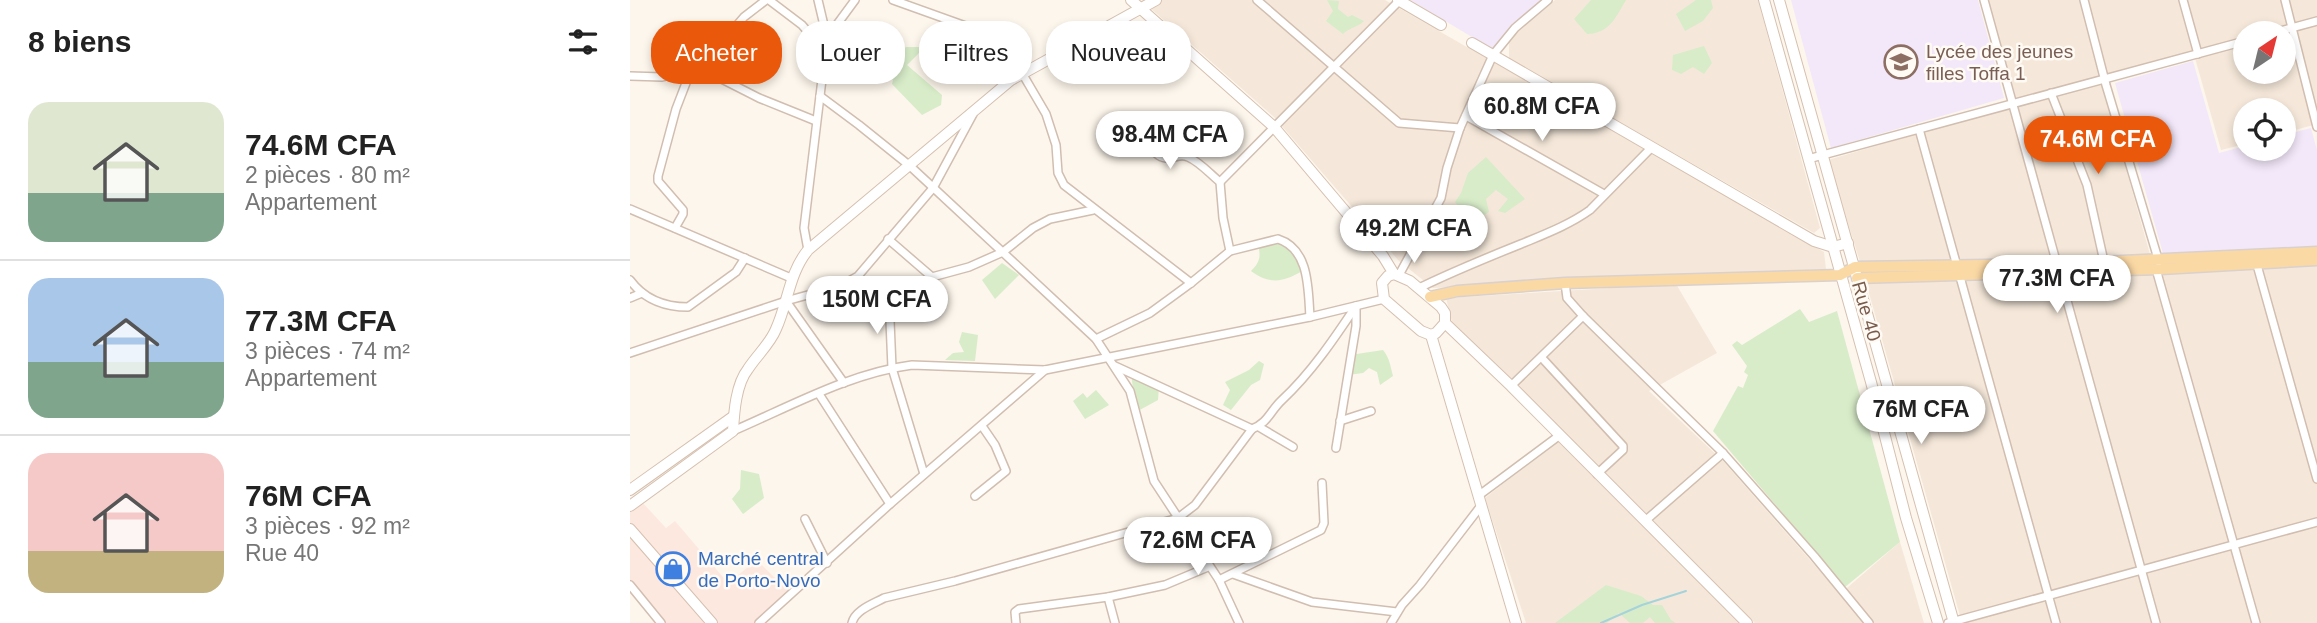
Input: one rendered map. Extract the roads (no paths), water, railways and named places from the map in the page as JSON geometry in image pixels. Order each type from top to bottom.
[{"type":"main road","points":[[1131,0],[1274,127],[1396,275],[1430,297],[1445,313],[1446,323],[1747,623]]},
{"type":"main road","points":[[1032,67],[1156,0]]},
{"type":"main road","points":[[1398,0],[1441,25]]},
{"type":"main road","name":"Rue 40","points":[[1764,0],[1871,382],[1906,518],[1938,623]]},
{"type":"main road","name":"Rue 40","points":[[1779,0],[1952,622]]},
{"type":"main road","points":[[1472,43],[1814,241],[1833,247],[1848,243]]},
{"type":"main road","points":[[630,506],[733,431],[743,376],[774,335],[792,278],[808,250],[1008,84]]},
{"type":"main road","points":[[2159,266],[2317,252]]},
{"type":"main road","points":[[1430,297],[1448,292],[1565,284],[2105,265],[2257,265],[2317,260]]},
{"type":"main road","points":[[1396,275],[1384,279],[1384,299],[1421,331],[1431,335],[1446,323]]},
{"type":"main road","points":[[1431,335],[1516,623]]},
{"type":"main road","points":[[630,490],[734,416]]},
{"type":"main road","points":[[630,529],[712,623]]},
{"type":"street","points":[[741,21],[767,0],[796,21]]},
{"type":"street","points":[[818,0],[823,21]]},
{"type":"street","points":[[840,21],[855,0]]},
{"type":"street","points":[[893,0],[954,21]]},
{"type":"street","points":[[918,7],[924,0]]},
{"type":"street","points":[[1257,0],[1399,123],[1460,128]]},
{"type":"street","points":[[1220,182],[1398,0]]},
{"type":"street","points":[[1396,275],[1441,198],[1460,128],[1493,55],[1515,27],[1548,0]]},
{"type":"street","points":[[1984,0],[2156,623]]},
{"type":"street","points":[[2084,0],[2256,623]]},
{"type":"street","points":[[2183,0],[2198,54]]},
{"type":"street","points":[[2285,0],[2291,21]]},
{"type":"street","points":[[2296,27],[2317,21]]},
{"type":"street","points":[[2296,40],[2317,127]]},
{"type":"street","points":[[1808,159],[2233,44]]},
{"type":"street","points":[[630,76],[651,77]]},
{"type":"street","points":[[675,228],[683,210],[658,181],[658,176],[686,84]]},
{"type":"street","points":[[731,84],[816,121]]},
{"type":"street","points":[[808,250],[804,228],[821,84]]},
{"type":"street","points":[[1028,84],[1046,114],[1056,145],[1060,179],[1064,186],[1191,283]]},
{"type":"street","points":[[2051,93],[2087,185],[2105,265]]},
{"type":"street","points":[[820,96],[910,166],[1096,339],[1126,384],[1132,398],[1151,474],[1168,506],[1219,580],[1239,623]]},
{"type":"street","points":[[630,353],[850,282],[866,269],[888,239],[933,188],[973,114]]},
{"type":"street","points":[[1466,116],[1604,194]]},
{"type":"street","points":[[1919,129],[2056,623]]},
{"type":"street","points":[[1141,135],[1159,155],[1166,158],[1178,155],[1189,157],[1220,182],[1223,218],[1230,251]]},
{"type":"street","points":[[1419,288],[1555,230],[1584,214],[1653,147]]},
{"type":"street","points":[[924,474],[892,368],[891,317],[908,296],[932,278],[969,267],[1003,252],[1033,228],[1050,219],[1093,210]]},
{"type":"street","points":[[630,222],[634,211],[792,278]]},
{"type":"street","points":[[888,239],[932,278]]},
{"type":"street","points":[[1096,339],[1150,313],[1230,251],[1278,239],[1289,245],[1303,262],[1307,273],[1310,317]]},
{"type":"street","points":[[630,280],[642,293],[666,305],[688,307],[736,272],[745,258]]},
{"type":"street","points":[[2257,265],[2317,479]]},
{"type":"street","points":[[1565,284],[1567,298],[1583,316],[1723,453],[1869,623]]},
{"type":"street","points":[[630,298],[642,293]]},
{"type":"street","points":[[733,431],[844,383],[892,368],[912,365],[1045,370],[1310,317],[1384,299]]},
{"type":"street","points":[[786,301],[844,383]]},
{"type":"street","points":[[1336,448],[1356,326],[1356,306]]},
{"type":"street","points":[[852,623],[853,617],[884,598],[1178,519],[1195,505],[1255,428],[1268,420],[1280,401],[1296,387],[1336,337],[1356,306]]},
{"type":"street","points":[[1511,386],[1583,316]]},
{"type":"street","points":[[1542,358],[1623,446],[1623,450],[1597,474]]},
{"type":"street","points":[[1114,366],[1293,447]]},
{"type":"street","points":[[759,623],[924,474],[1045,370]]},
{"type":"street","points":[[819,394],[890,505]]},
{"type":"street","points":[[1340,421],[1371,411]]},
{"type":"street","points":[[975,496],[1006,471],[995,445],[982,425]]},
{"type":"street","points":[[1478,495],[1560,435]]},
{"type":"street","points":[[1645,521],[1723,453]]},
{"type":"street","points":[[1219,580],[1321,530],[1324,523],[1322,483]]},
{"type":"street","points":[[1391,623],[1480,507]]},
{"type":"street","points":[[805,519],[827,563]]},
{"type":"street","points":[[1952,622],[2317,522]]},
{"type":"street","points":[[1015,623],[1015,612],[1019,609],[1108,597],[1165,585],[1208,567]]},
{"type":"street","points":[[1233,574],[1312,602],[1397,612]]},
{"type":"street","points":[[630,585],[661,623]]},
{"type":"street","points":[[1108,597],[1115,623]]},
{"type":"waterway","points":[[1601,623],[1642,605],[1686,591]]},
{"type":"place","name":"Lycée des jeunes filles Toffa 1","points":[[1901,62]]},
{"type":"place","name":"Marché central de Porto-Novo","points":[[673,569]]}]
